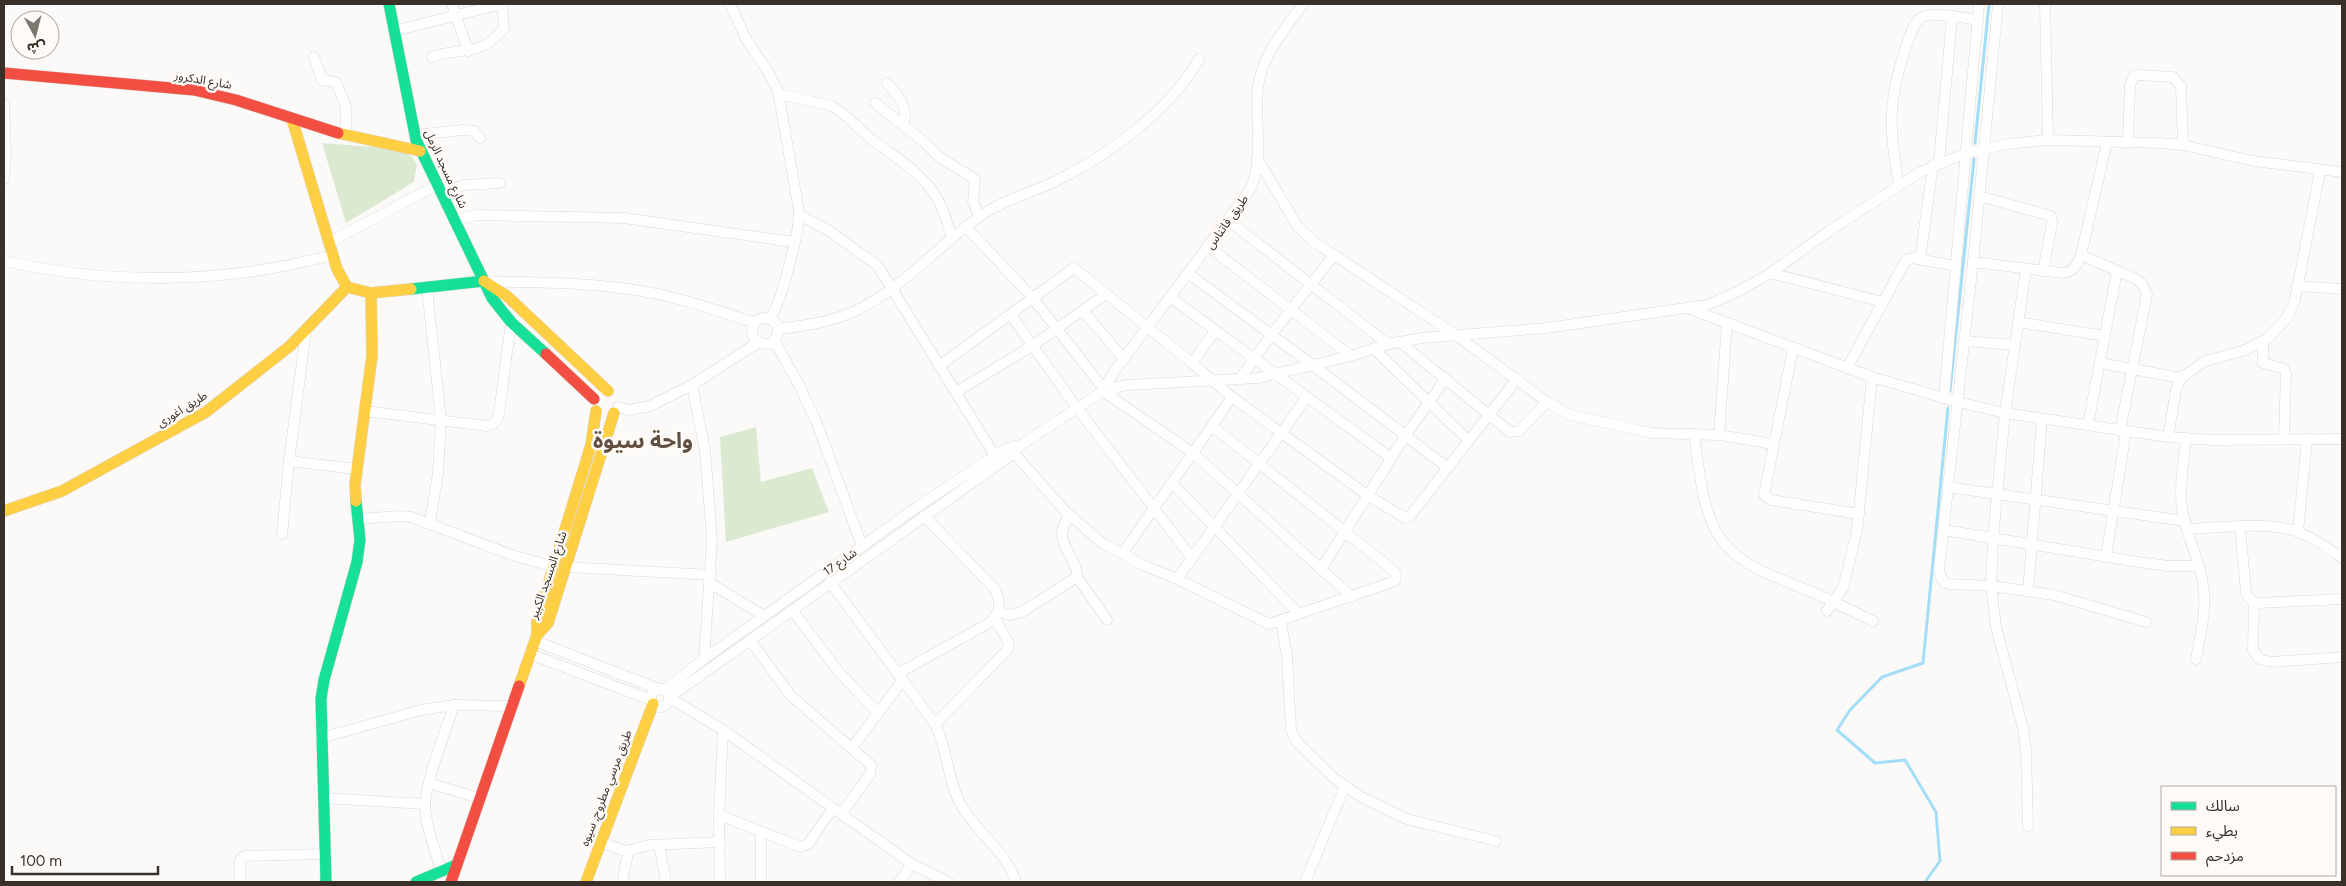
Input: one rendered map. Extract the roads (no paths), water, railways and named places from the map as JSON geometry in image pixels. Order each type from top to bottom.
[{"type":"street","name":"شارع مسجد الرمل","points":[[389,4],[414,135],[420,151],[484,281]]},
{"type":"street","points":[[452,4],[468,51]]},
{"type":"street","points":[[394,31],[499,4],[504,28],[498,37],[486,45],[468,51],[432,57]]},
{"type":"street","points":[[730,4],[746,40],[767,70],[778,94],[799,215],[777,308],[769,319]]},
{"type":"street","name":"طريق فاتناس","points":[[1105,391],[1113,372],[1189,274],[1229,220],[1254,182],[1257,95],[1261,73],[1273,46],[1303,4]]},
{"type":"street","points":[[1944,398],[1979,4]]},
{"type":"street","points":[[1998,4],[1973,262],[1939,568],[1942,580],[1949,584],[2028,590],[2069,599],[2146,622]]},
{"type":"street","points":[[2045,4],[2048,140]]},
{"type":"street","points":[[1899,185],[1891,141],[1891,115],[1894,83],[1910,36],[1920,18],[1929,15],[1978,20]]},
{"type":"street","points":[[1920,259],[1936,164],[1952,17]]},
{"type":"street","points":[[314,57],[322,80],[336,82],[346,107],[346,134]]},
{"type":"street","points":[[778,329],[837,318],[855,312],[894,288],[979,217],[997,206],[1052,183],[1092,161],[1136,129],[1168,100],[1193,70],[1199,59]]},
{"type":"street","name":"شارع الدكرور","points":[[4,73],[194,90],[236,100],[292,120],[420,151]]},
{"type":"street","points":[[2128,143],[2130,86],[2133,77],[2138,75],[2173,77],[2179,82],[2184,145]]},
{"type":"street","points":[[887,83],[900,97],[906,118],[903,125]]},
{"type":"street","points":[[778,94],[832,106],[870,138],[908,166],[923,180],[942,206],[952,238]]},
{"type":"street","points":[[875,103],[924,142],[939,157],[975,179],[973,200],[979,217]]},
{"type":"street","points":[[4,104],[6,155],[4,179]]},
{"type":"street","points":[[292,120],[332,255],[347,287],[371,293],[484,281],[574,284],[633,290],[688,301],[756,323]]},
{"type":"street","points":[[922,129],[924,142]]},
{"type":"street","points":[[414,135],[463,130],[474,131],[480,138]]},
{"type":"street","name":"شارع 17","points":[[666,693],[750,640],[1017,448],[1077,408],[1105,391],[1117,387],[1239,380],[1314,366],[1400,342],[1456,335],[1547,328],[1688,309],[1720,300],[1770,273],[1899,185],[1936,164],[1966,153],[2007,144],[2048,140],[2184,145],[2253,161],[2320,171],[2342,172]]},
{"type":"street","points":[[1973,262],[2043,271],[2070,272],[2076,266],[2081,255],[2107,142]]},
{"type":"street","points":[[1256,158],[1298,227],[1314,242],[1456,335],[1547,402],[1571,415],[1651,433],[1719,435],[1773,444]]},
{"type":"street","points":[[2168,437],[2176,390],[2181,378],[2205,361],[2243,351],[2263,341],[2286,319],[2294,300],[2320,171]]},
{"type":"street","points":[[328,242],[438,188],[500,183]]},
{"type":"street","points":[[1979,196],[2051,216],[2052,223],[2043,271]]},
{"type":"street","points":[[799,215],[828,230],[856,248],[878,266],[894,288],[939,366],[996,456]]},
{"type":"street","points":[[454,220],[478,216],[624,218],[794,242]]},
{"type":"street","points":[[1229,220],[1388,344]]},
{"type":"street","points":[[966,227],[1032,297],[1058,328],[1105,391],[1193,453],[1352,597]]},
{"type":"street","points":[[1209,247],[1350,356]]},
{"type":"street","points":[[4,261],[38,268],[122,277],[206,277],[271,270],[332,255]]},
{"type":"street","points":[[1239,380],[1290,310],[1334,255]]},
{"type":"street","points":[[2081,255],[2142,284],[2147,294],[2123,432],[2114,511],[2106,557]]},
{"type":"street","points":[[1847,368],[1904,262],[1910,258],[1956,266]]},
{"type":"street","points":[[939,366],[1074,268],[1192,363],[1212,382],[1367,495],[1402,518],[1407,518],[1517,379]]},
{"type":"street","points":[[2026,269],[2005,413],[1993,538],[1991,586],[1996,627],[2023,728],[2026,750],[2028,826]]},
{"type":"street","points":[[2088,425],[2117,271]]},
{"type":"street","points":[[1770,273],[1883,302]]},
{"type":"street","points":[[1189,274],[1406,434],[1448,468]]},
{"type":"street","points":[[484,281],[496,305],[511,322],[604,416],[616,410],[640,410],[692,385],[759,342]]},
{"type":"street","points":[[484,281],[507,296],[608,391],[617,396],[616,410]]},
{"type":"street","points":[[2297,286],[2342,289]]},
{"type":"street","name":"طريق اغورى","points":[[4,511],[62,491],[178,429],[233,393],[306,331],[347,287]]},
{"type":"street","points":[[427,288],[441,420],[438,473],[430,523]]},
{"type":"street","points":[[326,882],[321,699],[324,680],[357,562],[360,540],[355,485],[372,356],[371,293]]},
{"type":"street","points":[[956,392],[1032,346],[1106,294]]},
{"type":"street","points":[[1171,298],[1391,458]]},
{"type":"street","points":[[1688,309],[1872,377],[1958,402],[2005,413],[2123,432],[2168,437],[2342,439]]},
{"type":"street","points":[[1083,311],[1124,359]]},
{"type":"street","points":[[1010,314],[1077,408],[1192,558]]},
{"type":"street","points":[[762,319],[769,319],[775,323],[778,329],[774,340],[767,344],[759,342],[753,333],[756,323],[762,319]]},
{"type":"street","points":[[365,411],[487,426],[496,422],[511,322]]},
{"type":"street","points":[[2018,322],[2105,336]]},
{"type":"street","points":[[1719,435],[1727,323]]},
{"type":"street","points":[[1192,363],[1215,330]]},
{"type":"street","points":[[282,534],[289,462],[306,331]]},
{"type":"street","points":[[774,340],[816,419],[862,546]]},
{"type":"street","points":[[1964,341],[2015,345]]},
{"type":"street","points":[[2263,341],[2263,362],[2284,369],[2286,374],[2284,439]]},
{"type":"street","points":[[1400,342],[1510,432],[1519,431],[1547,402]]},
{"type":"street","points":[[1373,348],[1469,441]]},
{"type":"street","points":[[1793,348],[1764,491],[1767,499],[1859,514]]},
{"type":"street","points":[[2100,363],[2181,378]]},
{"type":"street","points":[[1827,611],[1846,579],[1857,531],[1872,377]]},
{"type":"street","points":[[1322,569],[1406,434],[1446,378]]},
{"type":"street","points":[[692,385],[700,421],[710,487],[712,540],[704,659]]},
{"type":"street","points":[[595,405],[600,392],[608,391]]},
{"type":"street","points":[[1122,554],[1232,397]]},
{"type":"street","points":[[1177,579],[1306,397]]},
{"type":"street","name":"شارع المسجد الكبير","points":[[536,638],[537,621],[591,446],[595,405]]},
{"type":"street","name":"شارع المسجد الكبير","points":[[536,638],[548,623],[616,410]]},
{"type":"street","points":[[2028,590],[2042,419]]},
{"type":"street","points":[[1017,448],[1069,515],[1102,543],[1143,565],[1177,579],[1269,624],[1280,622],[1395,581],[1396,574],[1394,570],[1212,426]]},
{"type":"street","points":[[1694,434],[1702,490],[1712,521],[1723,543],[1737,556],[1764,572],[1834,602],[1872,621]]},
{"type":"street","points":[[2186,438],[2181,499],[2186,525],[2199,566],[2204,595],[2202,625],[2196,659]]},
{"type":"street","points":[[2298,532],[2307,439]]},
{"type":"street","name":"شارع 17","points":[[666,693],[704,659],[862,546],[996,456],[1012,446],[1017,448]]},
{"type":"street","points":[[289,462],[356,469]]},
{"type":"street","points":[[1172,484],[1299,614]]},
{"type":"street","points":[[1948,487],[2114,511],[2186,525],[2270,526],[2298,532],[2342,558]]},
{"type":"street","points":[[1069,515],[1063,529],[1062,538],[1076,569],[1077,577],[1106,620]]},
{"type":"street","points":[[924,516],[995,589],[999,597],[997,614],[1009,644],[1008,649],[935,724]]},
{"type":"street","points":[[358,519],[412,517],[512,556],[554,567]]},
{"type":"street","points":[[2240,527],[2246,593],[2254,602],[2253,650],[2262,661],[2272,662],[2342,656]]},
{"type":"street","points":[[1944,530],[2168,566],[2199,566]]},
{"type":"street","points":[[567,567],[710,579],[764,616]]},
{"type":"street","points":[[852,748],[878,713],[899,678],[997,614],[1010,615],[1022,612],[1077,577]]},
{"type":"street","points":[[830,582],[899,678],[935,724],[943,742],[960,803],[968,816],[1011,869],[1016,882]]},
{"type":"street","points":[[2254,602],[2342,599]]},
{"type":"street","points":[[792,610],[838,671],[878,713]]},
{"type":"street","points":[[1280,622],[1287,656],[1292,735],[1334,778],[1361,797],[1407,819],[1496,841]]},
{"type":"street","points":[[451,882],[536,638],[666,693],[722,730],[912,864],[948,882]]},
{"type":"street","points":[[719,815],[796,846],[804,846],[838,811],[870,774],[872,768],[870,762],[791,696],[750,640]]},
{"type":"street","points":[[530,654],[652,702],[656,707],[664,707],[666,693]]},
{"type":"street","points":[[590,676],[595,664]]},
{"type":"street","points":[[652,702],[653,693],[666,693]]},
{"type":"street","name":"طريق مرسي مطروح, سيوه","points":[[586,882],[652,702]]},
{"type":"street","points":[[322,738],[395,716],[454,706],[511,706]]},
{"type":"street","points":[[441,870],[426,819],[425,804],[429,783],[454,706]]},
{"type":"street","points":[[720,882],[719,815],[722,730]]},
{"type":"street","points":[[429,783],[479,798]]},
{"type":"street","points":[[1305,882],[1345,786]]},
{"type":"street","points":[[324,798],[425,804]]},
{"type":"street","points":[[761,832],[762,882]]},
{"type":"street","points":[[600,842],[620,850],[658,845],[720,842]]},
{"type":"street","points":[[658,845],[666,882]]},
{"type":"street","points":[[624,882],[623,876],[629,850]]},
{"type":"street","points":[[240,882],[240,860],[244,856],[325,854]]},
{"type":"street","points":[[899,882],[912,864]]},
{"type":"street","points":[[416,882],[456,865]]},
{"type":"waterway","points":[[1975,143],[1989,4]]},
{"type":"waterway","points":[[1950,391],[1974,159]]},
{"type":"waterway","points":[[1925,882],[1940,861],[1936,812],[1905,760],[1875,763],[1837,730],[1850,710],[1882,677],[1923,663],[1948,408]]},
{"type":"district","name":"واحة سيوة","points":[[643,440]]}]
